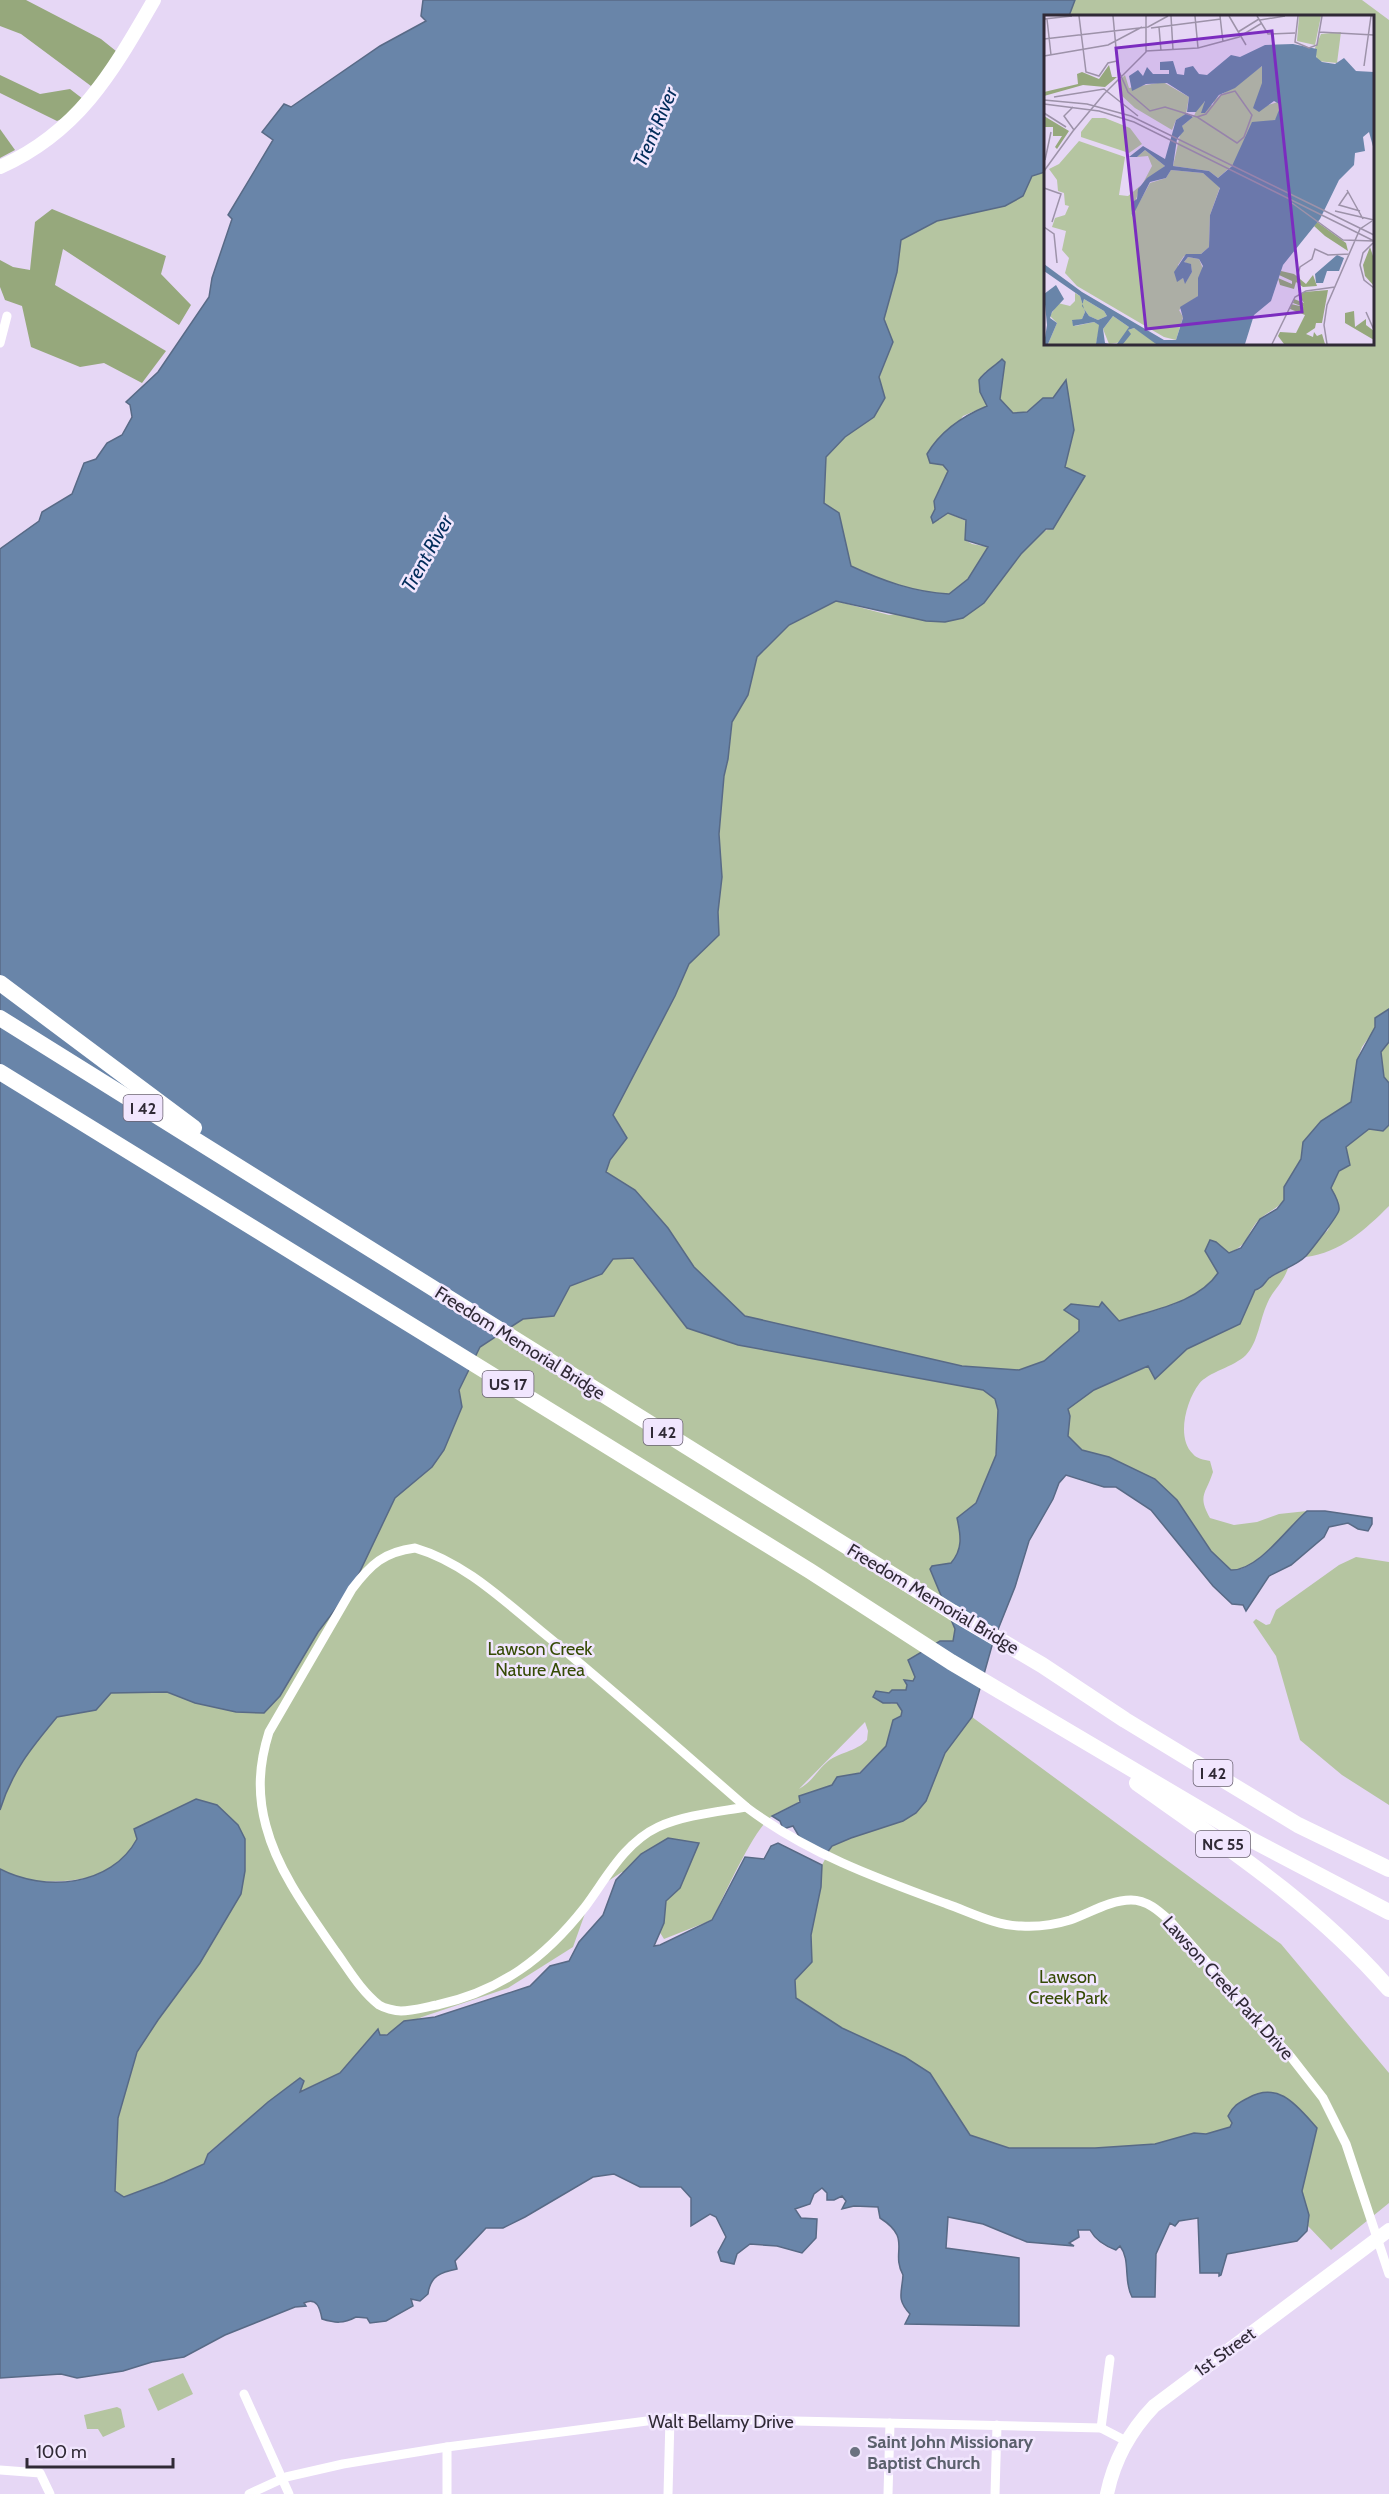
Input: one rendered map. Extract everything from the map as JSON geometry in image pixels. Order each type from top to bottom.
[{"type":"highway","points":[[0,983],[286,1197]]},
{"type":"highway","name":"Freedom Memorial Bridge","points":[[0,1018],[966,1621],[1042,1665],[1125,1720],[1298,1825],[1389,1869]]},
{"type":"highway","name":"US 17","points":[[0,1072],[800,1564],[951,1662],[1250,1839],[1389,1912]]},
{"type":"highway","name":"NC 55","points":[[1043,1716],[1275,1882],[1341,1938],[1389,1989]]},
{"type":"main road","points":[[0,167],[52,137],[88,103],[119,61],[154,0]]},
{"type":"main road","name":"1st Street","points":[[1107,2494],[1126,2440],[1141,2418],[1164,2396],[1386,2232]]},
{"type":"street","points":[[0,343],[7,316]]},
{"type":"street","name":"Lawson Creek Park Drive","points":[[746,1807],[688,1818],[649,1833],[629,1848],[561,1935],[507,1980],[479,1994],[451,2002],[401,2011],[382,2007],[367,1994],[333,1948],[286,1874],[266,1827],[259,1779],[262,1755],[269,1732],[334,1617],[358,1581],[379,1560],[396,1550],[415,1548],[436,1554],[485,1586],[555,1643],[746,1807],[776,1829],[833,1860],[989,1919],[1018,1926],[1044,1926],[1070,1920],[1112,1903],[1132,1900],[1152,1906],[1170,1921],[1291,2057],[1323,2098],[1386,2232],[1389,2274]]},
{"type":"street","points":[[1101,2428],[1110,2360]]},
{"type":"street","points":[[244,2394],[289,2494]]},
{"type":"street","points":[[668,2494],[670,2418]]},
{"type":"street","name":"Walt Bellamy Drive","points":[[249,2494],[282,2478],[343,2464],[447,2447],[670,2418],[1101,2428],[1126,2440]]},
{"type":"street","points":[[888,2494],[890,2423]]},
{"type":"street","points":[[995,2494],[997,2425]]},
{"type":"street","points":[[447,2447],[447,2494]]},
{"type":"street","points":[[0,2470],[40,2473],[50,2494]]},
{"type":"green space","points":[[0,0],[26,0],[101,39],[116,51],[107,71],[91,86],[21,34],[0,26]]},
{"type":"green space","points":[[1075,0],[1362,0],[1389,20],[1389,1009],[1362,1047],[1357,1060],[1351,1102],[1321,1121],[1303,1142],[1301,1159],[1284,1187],[1284,1200],[1256,1223],[1241,1246],[1229,1253],[1216,1242],[1205,1251],[1218,1273],[1209,1283],[1198,1292],[1173,1304],[1119,1321],[1102,1302],[1099,1307],[1093,1307],[1079,1320],[1079,1331],[1044,1361],[1019,1370],[962,1366],[744,1316],[694,1267],[668,1228],[635,1191],[606,1172],[610,1160],[627,1138],[613,1115],[675,996],[689,964],[719,935],[718,912],[722,877],[719,834],[724,776],[732,722],[748,695],[757,657],[789,625],[836,601],[889,615],[984,603],[1026,548],[1045,531],[1053,528],[1084,476],[1065,467],[1074,430],[1065,381],[1053,399],[1043,398],[1026,412],[1013,413],[1000,399],[1005,362],[1002,359],[985,372],[980,392],[987,406],[963,416],[958,423],[953,425],[943,465],[948,471],[934,501],[935,509],[931,517],[939,520],[948,513],[966,521],[965,540],[988,547],[968,579],[949,594],[936,593],[899,585],[851,566],[839,513],[824,503],[826,457],[845,437],[874,417],[885,398],[879,378],[893,342],[884,319],[897,272],[901,240],[937,221],[1005,206],[1027,185],[1032,176],[1044,172],[1044,345],[1374,345],[1374,15],[1069,15]]},
{"type":"green space","points":[[0,75],[40,94],[70,89],[83,99],[71,115],[57,121],[0,93]]},
{"type":"green space","points":[[0,129],[15,150],[0,158]]},
{"type":"green space","points":[[52,209],[166,256],[161,274],[191,305],[179,325],[63,249],[55,285],[166,351],[142,383],[104,363],[80,367],[31,347],[22,306],[5,300],[0,287],[0,260],[13,267],[30,270],[35,222]]},
{"type":"green space","points":[[1389,1042],[1389,1083],[1384,1077],[1381,1052]]},
{"type":"green space","points":[[1389,1125],[1389,1206],[1352,1239],[1330,1251],[1306,1257],[1318,1239],[1328,1230],[1337,1199],[1331,1189],[1346,1147],[1369,1129],[1383,1131]]},
{"type":"green space","name":"Lawson Creek Nature Area","points":[[632,1258],[687,1328],[738,1345],[983,1390],[995,1399],[998,1410],[996,1455],[976,1503],[957,1518],[960,1542],[958,1553],[951,1564],[932,1566],[930,1569],[955,1629],[953,1641],[912,1668],[915,1677],[913,1681],[907,1680],[906,1690],[890,1704],[897,1703],[902,1711],[901,1716],[893,1720],[886,1746],[859,1773],[837,1777],[832,1785],[800,1796],[800,1801],[774,1815],[764,1824],[739,1865],[712,1920],[664,1939],[652,1920],[645,1876],[622,1872],[593,1891],[573,1947],[508,1988],[422,2017],[364,2045],[340,2073],[299,2092],[300,2078],[208,2153],[204,2164],[124,2197],[93,2180],[135,1843],[123,1858],[108,1869],[92,1876],[56,1881],[0,1878],[0,1759],[9,1739],[125,1672],[172,1694],[214,1696],[480,1347],[523,1319],[554,1316],[570,1286],[602,1274],[613,1259]],"holes":[[[865,1722],[868,1731],[867,1740],[863,1744],[831,1759],[799,1789]]]},
{"type":"green space","points":[[1288,1268],[1284,1278],[1269,1299],[1250,1350],[1235,1363],[1208,1376],[1199,1384],[1190,1400],[1185,1419],[1185,1439],[1188,1447],[1196,1457],[1210,1461],[1213,1472],[1203,1499],[1210,1518],[1234,1525],[1257,1522],[1279,1514],[1307,1511],[1251,1564],[1231,1570],[1211,1551],[1177,1500],[1109,1457],[1082,1450],[1067,1436],[1070,1416],[1068,1408],[1094,1390],[1149,1366],[1155,1379],[1187,1349],[1240,1324],[1255,1290],[1260,1289],[1269,1278]]},
{"type":"green space","points":[[1356,1557],[1389,1562],[1389,1805],[1342,1775],[1300,1740],[1276,1656],[1253,1622],[1256,1619],[1266,1625],[1270,1624],[1276,1610],[1339,1565]]},
{"type":"green space","name":"Lawson Creek Park","points":[[972,1717],[1281,1944],[1389,2073],[1389,2203],[1331,2250],[1308,2226],[1309,2215],[1302,2191],[1317,2128],[1288,2099],[1232,2123],[1230,2127],[1206,2134],[1194,2133],[1155,2144],[1095,2148],[1009,2148],[970,2135],[930,2073],[904,2057],[842,2028],[796,1998],[795,1980],[812,1962],[811,1935],[821,1887],[822,1865],[832,1846],[926,1801],[945,1753]]},
{"type":"green space","points":[[183,2373],[193,2394],[158,2411],[148,2389]]},
{"type":"green space","points":[[117,2407],[121,2409],[125,2427],[103,2437],[98,2429],[87,2429],[84,2415]]},
{"type":"water","name":"Trent River","points":[[423,0],[1075,0],[1069,15],[1044,15],[1044,172],[1032,176],[1023,196],[1005,206],[937,221],[901,240],[897,272],[884,319],[893,342],[879,377],[885,398],[874,417],[845,437],[826,457],[824,503],[839,513],[851,566],[899,585],[936,593],[949,594],[968,579],[988,547],[965,540],[966,520],[948,513],[933,523],[931,517],[935,509],[934,501],[948,471],[943,465],[930,463],[927,454],[953,425],[987,406],[980,392],[979,380],[1002,359],[1005,362],[1000,399],[1013,413],[1027,412],[1043,398],[1053,398],[1066,380],[1074,430],[1065,467],[1085,476],[1053,529],[1046,529],[1021,554],[984,603],[963,618],[945,622],[926,621],[836,601],[789,625],[757,657],[748,695],[732,722],[724,776],[719,834],[722,877],[718,912],[719,935],[689,964],[675,996],[613,1115],[627,1138],[610,1160],[606,1172],[635,1190],[668,1228],[694,1267],[745,1316],[962,1366],[1019,1370],[1044,1361],[1079,1331],[1079,1320],[1064,1310],[1071,1304],[1099,1307],[1102,1302],[1119,1321],[1173,1304],[1199,1292],[1209,1283],[1218,1273],[1205,1251],[1210,1240],[1229,1253],[1241,1248],[1260,1219],[1277,1209],[1284,1200],[1284,1187],[1301,1159],[1303,1142],[1321,1121],[1351,1102],[1357,1060],[1375,1027],[1375,1018],[1389,1009],[1389,1042],[1381,1052],[1384,1077],[1389,1083],[1389,1125],[1383,1131],[1369,1129],[1346,1147],[1350,1165],[1339,1171],[1331,1188],[1338,1202],[1338,1213],[1309,1253],[1298,1263],[1269,1278],[1262,1287],[1255,1290],[1240,1324],[1187,1349],[1155,1379],[1148,1366],[1094,1390],[1068,1409],[1070,1416],[1068,1436],[1082,1450],[1109,1457],[1155,1479],[1177,1500],[1211,1551],[1231,1570],[1251,1564],[1262,1556],[1307,1511],[1325,1511],[1372,1518],[1368,1531],[1358,1529],[1348,1523],[1329,1527],[1324,1537],[1291,1565],[1269,1576],[1246,1611],[1243,1605],[1232,1604],[1213,1586],[1151,1510],[1116,1487],[1104,1487],[1066,1475],[1059,1483],[1053,1499],[1029,1541],[1015,1587],[993,1642],[972,1717],[945,1753],[926,1801],[916,1813],[903,1821],[832,1846],[827,1853],[800,1838],[793,1826],[783,1829],[780,1821],[772,1816],[800,1802],[799,1796],[832,1785],[837,1777],[860,1773],[886,1746],[893,1720],[901,1716],[902,1711],[897,1703],[883,1703],[873,1697],[876,1691],[889,1693],[892,1690],[906,1690],[907,1685],[904,1680],[913,1681],[915,1677],[908,1660],[940,1641],[953,1641],[955,1629],[930,1569],[932,1566],[951,1563],[958,1553],[960,1542],[957,1518],[976,1503],[996,1455],[998,1410],[995,1399],[983,1390],[738,1345],[687,1328],[633,1258],[613,1259],[602,1274],[570,1286],[554,1316],[523,1319],[480,1347],[459,1390],[462,1407],[444,1450],[432,1467],[395,1498],[353,1586],[318,1632],[280,1696],[264,1713],[236,1712],[195,1703],[167,1692],[111,1693],[96,1710],[57,1717],[31,1749],[17,1771],[0,1810],[0,549],[39,521],[42,512],[72,494],[84,463],[96,459],[107,443],[122,435],[132,417],[130,405],[126,402],[158,372],[209,297],[212,278],[232,219],[228,215],[273,140],[262,132],[284,104],[291,107],[380,46],[426,21],[421,16]]},
{"type":"water","points":[[196,1799],[217,1805],[238,1825],[245,1839],[245,1871],[241,1894],[200,1963],[137,2052],[118,2118],[115,2191],[124,2197],[204,2164],[208,2154],[268,2102],[300,2078],[304,2081],[300,2092],[340,2073],[378,2029],[380,2035],[387,2035],[404,2021],[435,2017],[530,1986],[550,1966],[569,1961],[579,1942],[603,1915],[616,1880],[641,1854],[668,1838],[699,1843],[680,1888],[666,1901],[664,1923],[654,1946],[712,1920],[745,1857],[764,1859],[771,1846],[778,1843],[822,1865],[821,1887],[811,1935],[812,1962],[795,1980],[796,1998],[842,2028],[905,2057],[930,2073],[970,2135],[1009,2148],[1095,2148],[1155,2144],[1194,2133],[1206,2134],[1230,2127],[1232,2123],[1228,2116],[1234,2107],[1259,2093],[1269,2092],[1287,2098],[1317,2128],[1302,2191],[1309,2215],[1307,2231],[1297,2241],[1227,2254],[1219,2276],[1219,2273],[1200,2273],[1198,2218],[1179,2221],[1175,2226],[1170,2223],[1156,2254],[1155,2297],[1132,2297],[1129,2291],[1125,2258],[1120,2246],[1116,2250],[1105,2245],[1090,2230],[1078,2230],[1079,2237],[1069,2243],[1074,2246],[1027,2242],[983,2224],[948,2217],[946,2248],[1019,2258],[1019,2326],[905,2324],[910,2314],[901,2300],[903,2275],[900,2267],[898,2239],[890,2225],[880,2218],[878,2207],[854,2206],[842,2209],[846,2201],[842,2196],[834,2200],[827,2200],[827,2193],[822,2188],[814,2194],[810,2204],[795,2209],[801,2218],[817,2219],[816,2238],[802,2253],[777,2246],[750,2244],[737,2254],[734,2264],[721,2261],[718,2252],[726,2237],[716,2217],[710,2214],[691,2226],[691,2198],[681,2187],[640,2187],[614,2174],[593,2177],[503,2228],[486,2228],[455,2261],[457,2269],[437,2276],[431,2283],[428,2294],[420,2301],[411,2299],[413,2306],[386,2321],[370,2323],[367,2318],[356,2317],[343,2322],[322,2319],[317,2305],[312,2301],[304,2303],[306,2306],[295,2307],[225,2335],[184,2357],[152,2362],[123,2371],[77,2378],[61,2374],[0,2378],[0,1869],[36,1881],[75,1881],[94,1876],[111,1867],[125,1855],[137,1839],[134,1829]]},
{"type":"place","name":"Saint John Missionary Baptist Church","points":[[855,2452]]}]
